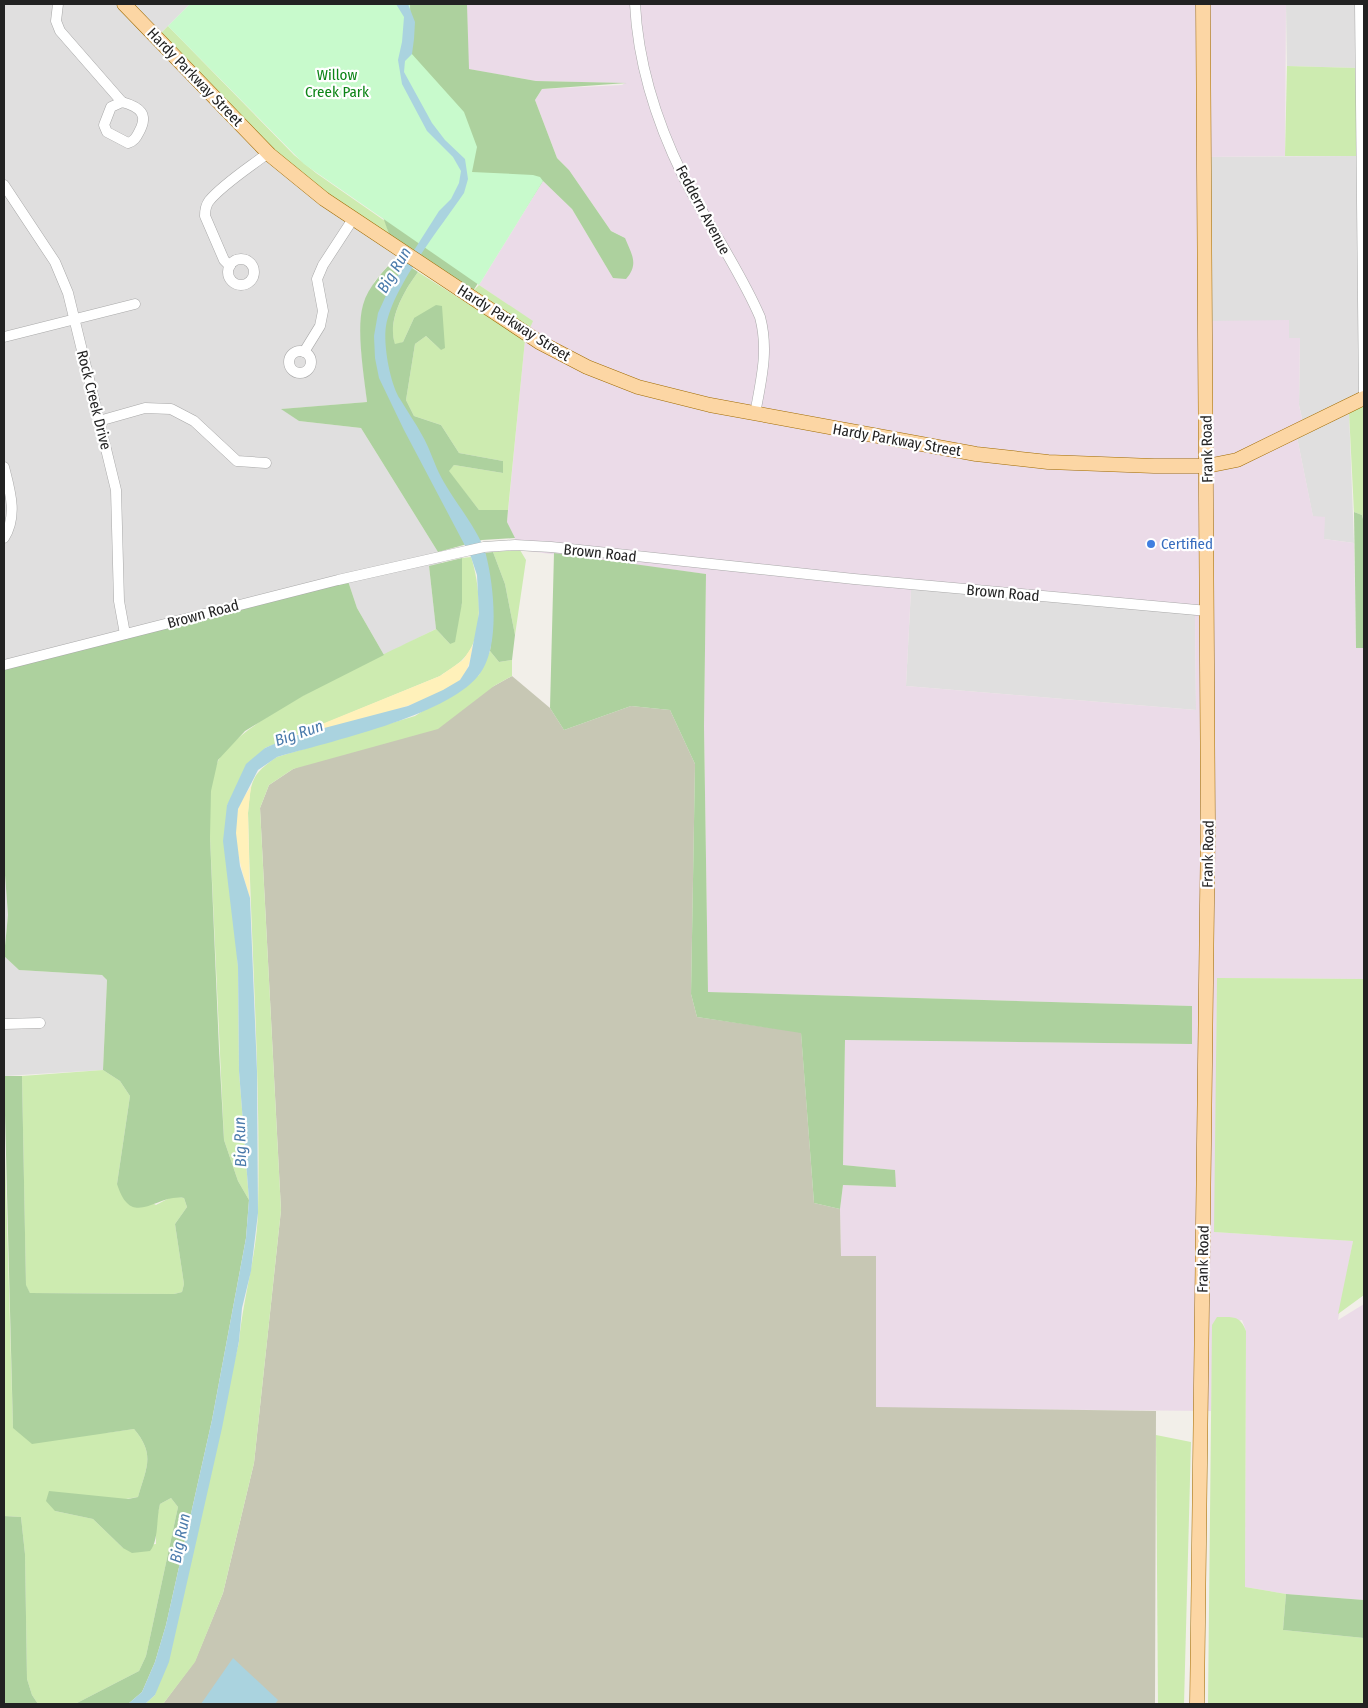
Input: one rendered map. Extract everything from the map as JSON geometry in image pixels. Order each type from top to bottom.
[{"type":"main road","name":"Hardy Parkway Street","points":[[124,4],[268,153],[303,183],[353,219],[520,331],[588,367],[652,391],[755,414],[908,443],[1054,463],[1207,466]]},
{"type":"main road","name":"Frank Road","points":[[1197,1704],[1208,834],[1203,4]]},
{"type":"main road","points":[[1207,466],[1244,457],[1364,398]]},
{"type":"street","points":[[58,4],[56,21],[60,32],[122,102]]},
{"type":"street","name":"Feddern Avenue","points":[[635,4],[639,46],[662,128],[683,176],[760,317],[764,332],[765,362],[755,414]]},
{"type":"street","points":[[1360,4],[1364,398]]},
{"type":"street","points":[[230,266],[224,260],[206,216],[208,202],[268,153]]},
{"type":"street","name":"Rock Creek Drive","points":[[4,185],[55,262],[68,293],[116,490],[119,601],[125,634]]},
{"type":"street","points":[[304,352],[320,326],[323,311],[317,280],[323,265],[353,219]]},
{"type":"street","points":[[4,336],[135,304]]},
{"type":"street","points":[[99,421],[145,408],[171,409],[194,421],[238,461],[266,463]]},
{"type":"street","points":[[4,467],[12,504],[12,520],[4,538]]},
{"type":"street","name":"Brown Road","points":[[4,666],[338,580],[484,547],[533,546],[826,577],[1208,611]]},
{"type":"street","points":[[4,1024],[40,1023]]},
{"type":"shaded area","points":[[4,4],[190,4],[161,33],[245,119],[318,187],[405,245],[374,282],[361,348],[367,402],[282,409],[299,421],[361,428],[438,552],[442,563],[429,567],[436,629],[384,655],[357,608],[348,581],[4,669]]},
{"type":"shaded area","points":[[467,4],[1286,4],[1285,156],[1205,157],[1208,321],[1289,320],[1289,338],[1300,338],[1299,405],[1305,432],[1297,437],[1313,516],[1325,517],[1324,539],[1354,543],[1356,647],[1364,648],[1364,979],[1217,978],[1215,1232],[1353,1241],[1338,1320],[1364,1304],[1364,1600],[1286,1594],[1245,1587],[1246,1331],[1242,1320],[1213,1325],[1211,1411],[876,1408],[876,1256],[841,1256],[840,1209],[843,1185],[896,1187],[894,1170],[843,1165],[845,1040],[1192,1044],[1192,1006],[708,992],[704,726],[706,574],[520,550],[507,522],[525,340],[532,321],[479,285],[543,181],[572,209],[613,278],[625,238],[611,231],[569,170],[557,158],[535,100],[542,89],[622,85],[625,83],[536,81],[468,69]],"holes":[[[911,589],[1195,614],[1196,710],[906,686]]]},
{"type":"shaded area","points":[[1286,4],[1364,4],[1364,405],[1349,412],[1354,543],[1324,539],[1313,517],[1297,437],[1305,432],[1299,405],[1300,338],[1289,338],[1207,321],[1205,157],[1358,156],[1357,68],[1287,66]]},
{"type":"shaded area","points":[[911,589],[1195,614],[1196,710],[906,686]]},
{"type":"shaded area","points":[[512,676],[550,708],[564,730],[631,706],[670,710],[695,764],[691,994],[697,1017],[801,1032],[814,1203],[840,1209],[841,1256],[876,1256],[876,1407],[1156,1411],[1155,1704],[163,1704],[195,1661],[223,1593],[254,1463],[281,1210],[260,808],[269,785],[293,769],[494,686]]},
{"type":"shaded area","points":[[4,862],[8,915],[4,956]]},
{"type":"shaded area","points":[[4,956],[19,970],[102,975],[107,980],[103,1070],[4,1076]]},
{"type":"green space","name":"Willow Creek Park","points":[[190,4],[410,4],[411,53],[464,112],[477,147],[472,172],[533,175],[540,177],[543,181],[479,285],[304,164],[168,26]]},
{"type":"green space","name":"Willow Creek Park","points":[[307,4],[467,4],[469,69],[536,81],[627,83],[542,89],[535,100],[557,158],[569,170],[611,231],[625,238],[633,259],[632,269],[626,279],[613,278],[572,209],[543,181],[473,291],[389,234]]},
{"type":"green space","points":[[168,26],[294,155],[316,173],[385,221],[389,234],[318,187],[280,155],[161,33]]},
{"type":"green space","points":[[1287,66],[1357,68],[1358,156],[1285,156]]},
{"type":"green space","points":[[396,257],[418,272],[398,306],[393,325],[395,344],[403,342],[414,318],[436,305],[442,306],[445,348],[441,350],[426,336],[415,344],[406,400],[414,416],[441,425],[459,453],[503,461],[503,473],[454,465],[449,471],[479,510],[508,510],[507,522],[515,538],[482,540],[438,552],[361,428],[299,421],[281,409],[367,402],[360,339],[363,305],[372,285]]},
{"type":"green space","points":[[418,272],[525,340],[508,510],[479,510],[448,471],[454,465],[503,473],[503,461],[459,453],[441,425],[414,416],[406,400],[415,344],[426,336],[441,350],[414,318],[403,342],[395,345],[393,326],[398,306]]},
{"type":"green space","points":[[479,285],[533,321],[529,330],[473,291]]},
{"type":"green space","points":[[1364,405],[1364,523],[1362,515],[1354,512],[1349,412]]},
{"type":"green space","points":[[1354,512],[1362,515],[1364,523],[1364,648],[1356,648]]},
{"type":"green space","points":[[520,550],[526,560],[515,635],[505,584],[493,552]]},
{"type":"green space","points":[[493,552],[505,584],[515,635],[512,660],[499,662],[490,651],[492,602],[485,553]]},
{"type":"green space","points":[[554,553],[706,574],[704,726],[708,992],[1192,1006],[1192,1044],[845,1040],[843,1165],[895,1170],[896,1187],[843,1185],[840,1209],[814,1203],[801,1033],[697,1017],[691,994],[695,764],[670,710],[631,706],[564,730],[550,708]]},
{"type":"green space","points":[[471,557],[477,582],[478,625],[470,651],[462,660],[440,676],[265,748],[227,805],[238,967],[239,1071],[249,1200],[238,1181],[224,1140],[210,837],[210,798],[218,761],[231,744],[254,726],[317,688],[352,670],[436,629],[450,644],[462,603],[462,558]]},
{"type":"green space","points":[[462,558],[462,603],[455,642],[450,644],[436,629],[429,566]]},
{"type":"green space","points":[[348,581],[357,608],[384,655],[303,696],[245,731],[218,760],[211,791],[210,837],[224,1140],[238,1181],[249,1200],[246,1238],[212,1420],[166,1625],[155,1662],[142,1692],[128,1704],[75,1704],[139,1671],[146,1656],[178,1507],[171,1498],[160,1504],[153,1546],[150,1551],[132,1553],[123,1548],[93,1519],[55,1511],[46,1501],[49,1491],[128,1499],[138,1497],[146,1470],[147,1454],[141,1438],[134,1429],[32,1444],[13,1428],[4,1076],[22,1076],[26,1285],[30,1293],[174,1294],[182,1292],[184,1284],[175,1224],[187,1207],[184,1198],[174,1198],[137,1208],[130,1205],[123,1198],[117,1184],[130,1096],[120,1081],[103,1070],[107,980],[102,975],[19,970],[4,956],[8,915],[4,862],[4,669]]},
{"type":"green space","points":[[490,651],[499,662],[512,660],[512,676],[494,686],[438,729],[293,769],[269,785],[260,808],[281,1210],[254,1463],[223,1593],[195,1662],[163,1704],[145,1704],[155,1695],[239,1342],[257,1227],[259,1161],[257,1061],[248,813],[251,786],[257,774],[277,757],[415,716],[479,675]]},
{"type":"green space","points":[[1217,978],[1364,979],[1364,1295],[1338,1314],[1353,1241],[1214,1232]]},
{"type":"green space","points":[[103,1070],[120,1081],[130,1096],[117,1184],[156,1205],[173,1196],[184,1198],[187,1207],[175,1224],[184,1284],[182,1292],[174,1294],[30,1293],[26,1286],[22,1076]]},
{"type":"green space","points":[[4,1116],[13,1428],[105,1433],[134,1429],[141,1438],[147,1454],[146,1470],[138,1497],[55,1511],[93,1519],[123,1548],[156,1544],[156,1521],[160,1504],[171,1498],[178,1507],[146,1656],[139,1671],[75,1704],[38,1704],[32,1695],[27,1679],[25,1554],[21,1517],[4,1516]]},
{"type":"green space","points":[[1217,1317],[1235,1318],[1241,1322],[1246,1331],[1245,1587],[1286,1594],[1283,1630],[1364,1638],[1364,1704],[1208,1704],[1212,1325]]},
{"type":"green space","points":[[1156,1435],[1191,1442],[1184,1704],[1158,1704]]},
{"type":"green space","points":[[4,1516],[21,1517],[25,1554],[27,1679],[32,1695],[38,1704],[4,1704]]},
{"type":"green space","points":[[1286,1594],[1364,1600],[1364,1638],[1283,1630]]},
{"type":"sand","points":[[473,645],[466,672],[460,680],[446,690],[404,707],[290,737],[440,676],[463,660]]},
{"type":"sand","points":[[251,786],[248,813],[250,898],[238,854],[236,821],[239,807]]},
{"type":"water","points":[[396,4],[408,4],[415,22],[412,54],[405,61],[404,72],[432,123],[445,140],[465,159],[468,179],[464,193],[419,257],[398,293],[390,310],[386,326],[386,353],[396,392],[424,440],[444,483],[471,524],[486,555],[493,600],[493,634],[485,664],[478,676],[462,690],[440,703],[385,726],[277,757],[258,770],[238,809],[236,833],[240,866],[250,898],[257,1071],[258,1213],[251,1271],[242,1308],[239,1341],[222,1428],[169,1662],[155,1695],[145,1704],[128,1704],[142,1692],[155,1662],[166,1625],[212,1420],[246,1238],[249,1200],[239,1071],[238,967],[223,841],[227,805],[246,764],[265,748],[290,737],[408,706],[460,680],[469,666],[479,613],[477,575],[471,557],[404,430],[379,378],[375,358],[374,336],[378,313],[389,289],[439,211],[451,199],[459,183],[461,171],[453,157],[427,131],[402,84],[398,60],[404,17]]},
{"type":"water","points":[[233,1658],[278,1700],[275,1704],[201,1704]]},
{"type":"place","name":"Certified","points":[[1151,544]]},
{"type":"water label","name":"Big Run","points":[[394,270]]},
{"type":"water label","name":"Big Run","points":[[299,733]]},
{"type":"water label","name":"Big Run","points":[[240,1142]]},
{"type":"water label","name":"Big Run","points":[[180,1538]]}]
